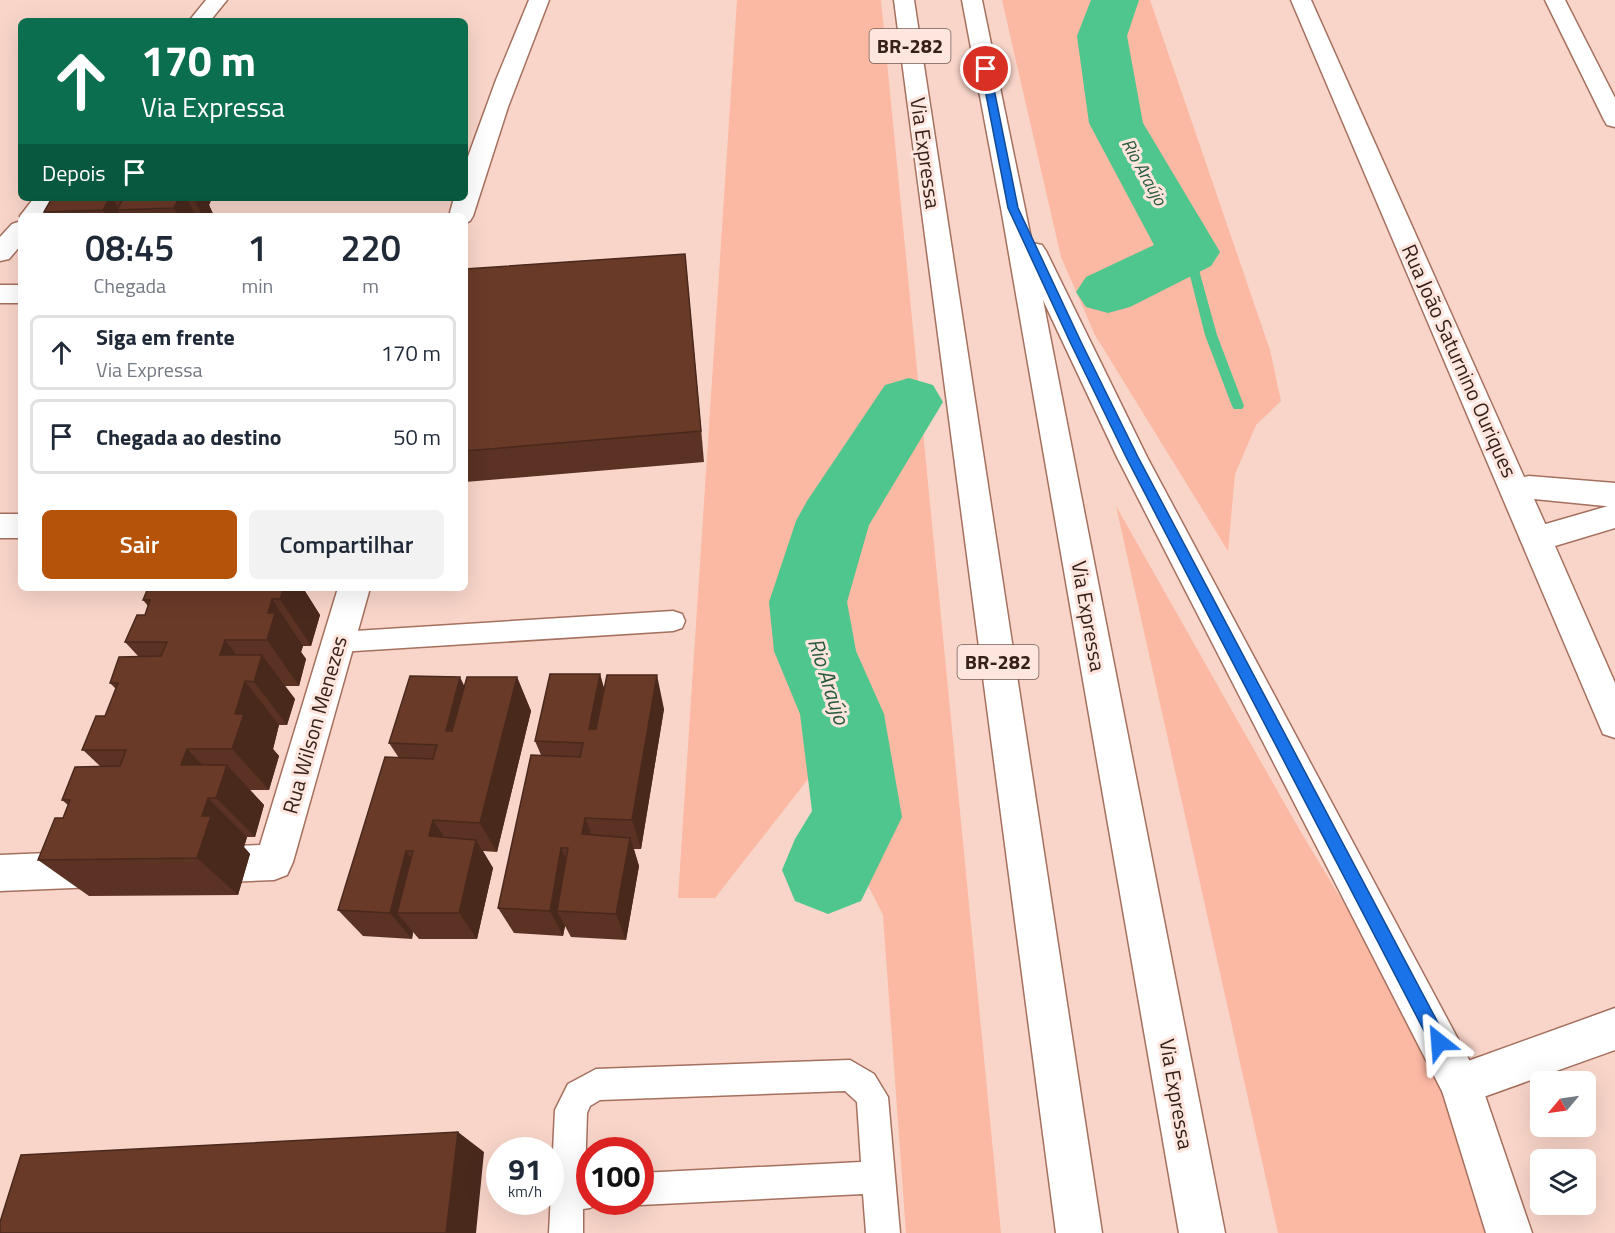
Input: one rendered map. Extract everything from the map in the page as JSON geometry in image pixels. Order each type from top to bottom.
[{"type":"main road","points":[[202,18],[217,0]]},
{"type":"main road","points":[[468,193],[489,124],[539,0]]},
{"type":"main road","name":"Via Expressa","points":[[904,0],[1079,1233]]},
{"type":"main road","name":"Via Expressa","points":[[972,0],[1013,208],[1202,1233]]},
{"type":"main road","name":"Rua João Saturnino Ouriques","points":[[1301,0],[1615,723]]},
{"type":"main road","points":[[1555,0],[1615,120]]},
{"type":"main road","points":[[34,213],[44,201]]},
{"type":"main road","points":[[1013,208],[1132,457],[1461,1084],[1509,1233]]},
{"type":"main road","points":[[0,253],[18,232]]},
{"type":"main road","points":[[0,294],[18,294]]},
{"type":"main road","points":[[1529,487],[1615,495]]},
{"type":"main road","points":[[1536,539],[1615,516]]},
{"type":"main road","points":[[0,526],[18,526]]},
{"type":"main road","name":"Rua Wilson Menezes","points":[[0,873],[274,862],[353,591]]},
{"type":"main road","points":[[1461,1084],[1615,1029]]},
{"type":"lane","points":[[339,642],[673,621]]},
{"type":"lane","points":[[576,1161],[571,1110],[579,1095],[596,1085],[850,1075],[872,1097],[883,1233]]},
{"type":"lane","points":[[654,1188],[878,1177]]},
{"type":"lane","points":[[566,1233],[576,1201]]},
{"type":"shaded area","points":[[737,0],[881,0],[1001,1233],[906,1233],[883,915],[812,774],[715,898],[678,898]]},
{"type":"shaded area","points":[[1002,0],[1150,0],[1270,350],[1281,401],[1256,425],[1235,474],[1228,551],[1095,335],[1061,257]]},
{"type":"shaded area","points":[[1116,506],[1299,829],[1384,970],[1450,1089],[1487,1233],[1278,1233]]},
{"type":"building","points":[[50,201],[108,201],[103,210],[44,212]]},
{"type":"building","points":[[122,201],[178,201],[174,208],[117,210]]},
{"type":"building","points":[[685,254],[701,431],[468,451],[468,269]]},
{"type":"building","points":[[147,591],[283,591],[280,599],[272,599],[268,613],[275,613],[267,640],[225,640],[220,655],[262,655],[254,682],[245,681],[235,714],[244,714],[232,749],[187,749],[181,765],[227,765],[216,798],[208,798],[202,816],[211,816],[197,858],[38,860],[55,818],[63,818],[70,800],[62,800],[75,767],[120,766],[126,750],[82,750],[96,716],[105,716],[118,683],[110,683],[119,657],[161,656],[167,642],[125,642],[137,615],[145,615],[150,600],[143,600]]},
{"type":"building","points":[[550,674],[600,674],[589,729],[596,729],[607,675],[657,675],[632,820],[585,818],[582,834],[630,838],[616,914],[557,911],[568,848],[561,848],[550,911],[498,908],[531,755],[580,757],[583,743],[535,741]]},
{"type":"building","points":[[410,676],[460,677],[446,731],[452,731],[467,677],[517,677],[480,823],[433,820],[429,836],[476,840],[459,913],[397,913],[413,851],[406,851],[390,913],[338,910],[385,757],[433,759],[437,745],[389,743]]},
{"type":"building","points":[[458,1132],[446,1233],[0,1233],[0,1222],[21,1155]]},
{"type":"waterway","name":"Rio Araújo","points":[[1108,292],[1189,252],[1116,123],[1102,36],[1115,0]]},
{"type":"waterway","points":[[1189,252],[1211,335],[1238,406]]},
{"type":"waterway","name":"Rio Araújo","points":[[828,870],[857,817],[842,714],[815,651],[808,602],[833,521],[909,402]]},
{"type":"route","points":[[986,69],[1013,208],[1076,344],[1132,457],[1439,1042]]}]
